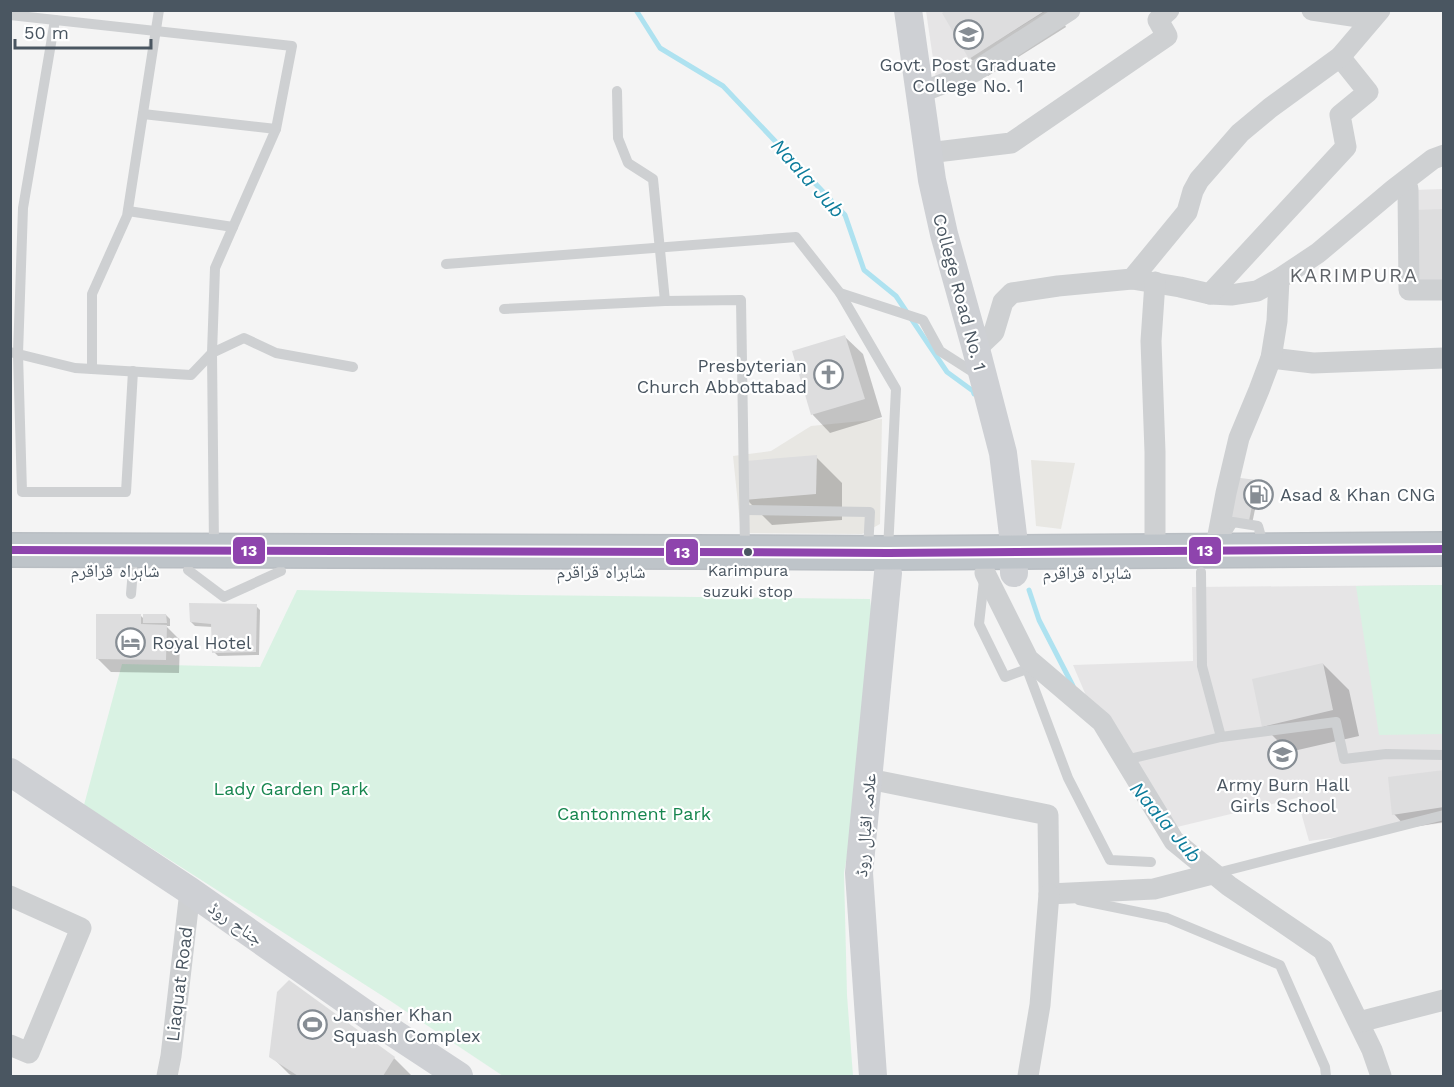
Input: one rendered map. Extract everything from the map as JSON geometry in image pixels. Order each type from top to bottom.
[{"type":"highway","name":"شاہراہ قراقرم","points":[[1004,566],[1155,552],[1208,562],[1266,551],[1443,549]]},
{"type":"highway","name":"شاہراہ قراقرم","points":[[10,550],[745,552],[1004,566],[1208,562],[1443,569]]},
{"type":"highway","name":"شاہراہ قراقرم","points":[[10,570],[132,582],[188,570],[281,571],[881,560]]},
{"type":"main road","name":"College Road No. 1","points":[[908,10],[928,153],[944,234],[1003,453],[1004,566]]},
{"type":"main road","name":"علامہ اقبال روڈ","points":[[873,1077],[859,873],[869,779],[881,560]]},
{"type":"main road","name":"جناح روڈ","points":[[10,772],[190,891],[459,1077]]},
{"type":"street","points":[[919,93],[974,72],[1070,10]]},
{"type":"street","points":[[928,153],[1011,143],[1167,36],[1158,20],[1169,10]]},
{"type":"street","points":[[1312,10],[1376,15]]},
{"type":"street","points":[[1132,279],[1187,212],[1198,180],[1240,133],[1340,57],[1376,15]]},
{"type":"street","points":[[1210,294],[1346,147],[1340,115],[1368,92],[1340,57]]},
{"type":"street","points":[[976,349],[994,332],[1003,302],[1012,293],[1058,285],[1132,279],[1210,294],[1231,295],[1257,291],[1318,253],[1394,189],[1433,159],[1443,155]]},
{"type":"street","points":[[1403,183],[1408,189],[1409,290],[1443,290]]},
{"type":"street","points":[[1208,562],[1239,438],[1271,358],[1277,321],[1279,279]]},
{"type":"street","points":[[1155,282],[1151,341],[1155,452],[1155,552]]},
{"type":"street","points":[[1271,358],[1312,363],[1443,358]]},
{"type":"street","points":[[1004,566],[1028,659],[1102,722],[1174,841],[1212,874],[1323,950],[1372,1050],[1381,1077]]},
{"type":"street","points":[[869,779],[1048,815],[1049,894],[1040,1005],[1028,1077]]},
{"type":"street","points":[[1049,894],[1154,889],[1212,874]]},
{"type":"street","name":"Liaquat Road","points":[[167,1077],[190,891]]},
{"type":"street","points":[[10,896],[81,928],[29,1053],[10,1045]]},
{"type":"street","points":[[1359,1022],[1443,1000]]},
{"type":"lane","points":[[92,369],[92,294],[127,216],[159,10]]},
{"type":"lane","points":[[10,15],[292,46],[276,129],[215,268],[212,353],[214,550]]},
{"type":"lane","points":[[55,20],[23,207],[14,353],[22,492],[126,492],[133,371]]},
{"type":"lane","points":[[617,91],[618,138],[621,146],[628,163],[653,179],[665,301]]},
{"type":"lane","points":[[143,114],[276,129]]},
{"type":"lane","points":[[128,211],[233,227]]},
{"type":"lane","points":[[446,264],[796,237],[840,293],[896,389],[881,560]]},
{"type":"lane","points":[[840,293],[923,321],[940,351],[984,379]]},
{"type":"lane","points":[[504,309],[665,301],[741,300],[745,552]]},
{"type":"lane","points":[[14,353],[75,368],[191,375],[212,353],[244,338],[276,353],[353,367]]},
{"type":"lane","points":[[745,510],[870,512],[881,560]]},
{"type":"lane","points":[[1208,562],[1202,666],[1221,737]]},
{"type":"lane","points":[[1004,566],[980,624],[1005,677],[1028,669],[1068,778],[1110,860],[1151,862]]},
{"type":"lane","points":[[1125,760],[1221,737],[1336,722],[1344,759],[1386,754],[1443,755]]},
{"type":"lane","points":[[1212,874],[1443,815]]},
{"type":"lane","points":[[1049,894],[1167,918],[1280,965],[1325,1067],[1326,1077]]},
{"type":"shaded area","name":"Govt. Post Graduate College No. 1","points":[[926,11],[1046,11],[936,79]]},
{"type":"shaded area","points":[[1443,189],[1443,285],[1411,285],[1413,190]]},
{"type":"shaded area","points":[[882,419],[880,524],[862,534],[741,533],[733,456],[771,451],[811,426]]},
{"type":"shaded area","points":[[1031,460],[1075,463],[1061,529],[1036,526]]},
{"type":"shaded area","name":"Army Burn Hall Girls School","points":[[1443,585],[1443,823],[1309,841],[1297,798],[1173,828],[1093,712],[1073,665],[1193,661],[1192,587]]},
{"type":"green space","points":[[1443,585],[1443,734],[1379,735],[1356,586]]},
{"type":"green space","name":"Cantonment Park","points":[[297,590],[870,599],[878,679],[844,873],[847,995],[853,1076],[503,1076],[392,1002],[84,805],[122,664],[260,667]]},
{"type":"building","name":"Govt. Post Graduate College No. 1","points":[[947,10],[1046,10],[969,59],[942,13]]},
{"type":"building","points":[[1444,209],[1444,285],[1411,285],[1413,210]]},
{"type":"building","name":"Presbyterian Church Abbottabad","points":[[845,335],[865,399],[811,415],[792,351]]},
{"type":"building","points":[[817,455],[816,494],[744,500],[745,461]]},
{"type":"building","points":[[1232,477],[1257,480],[1249,521],[1224,517]]},
{"type":"building","points":[[189,603],[257,604],[256,652],[212,653],[211,624],[190,622]]},
{"type":"building","name":"Royal Hotel","points":[[96,614],[141,614],[141,624],[167,625],[166,660],[96,659]]},
{"type":"building","points":[[143,614],[166,614],[167,623],[143,623]]},
{"type":"building","points":[[1323,663],[1333,710],[1262,727],[1252,679]]},
{"type":"building","points":[[1444,770],[1444,807],[1392,815],[1388,777]]},
{"type":"building","name":"Jansher Khan Squash Complex","points":[[289,980],[395,1057],[383,1076],[298,1076],[269,1057],[277,992]]},
{"type":"waterway","name":"Naala Jub","points":[[636,10],[660,48],[723,86],[845,215],[864,270],[896,296],[947,372],[974,394]]},
{"type":"waterway","name":"Naala Jub","points":[[1029,590],[1039,620],[1073,686]]},
{"type":"transit line","name":"13","points":[[10,550],[888,553],[1444,549]]},
{"type":"place","name":"Govt. Post Graduate College No. 1","points":[[968,35]]},
{"type":"place","name":"Presbyterian Church Abbottabad","points":[[828,375]]},
{"type":"place","name":"Asad & Khan CNG","points":[[1259,494]]},
{"type":"place","name":"Karimpura suzuki stop","points":[[748,552]]},
{"type":"place","name":"Royal Hotel","points":[[131,642]]},
{"type":"place","name":"Army Burn Hall Girls School","points":[[1283,755]]},
{"type":"place","name":"Jansher Khan Squash Complex","points":[[312,1024]]},
{"type":"district","name":"KARIMPURA","points":[[1354,275]]},
{"type":"park label","name":"Lady Garden Park","points":[[291,788]]}]
